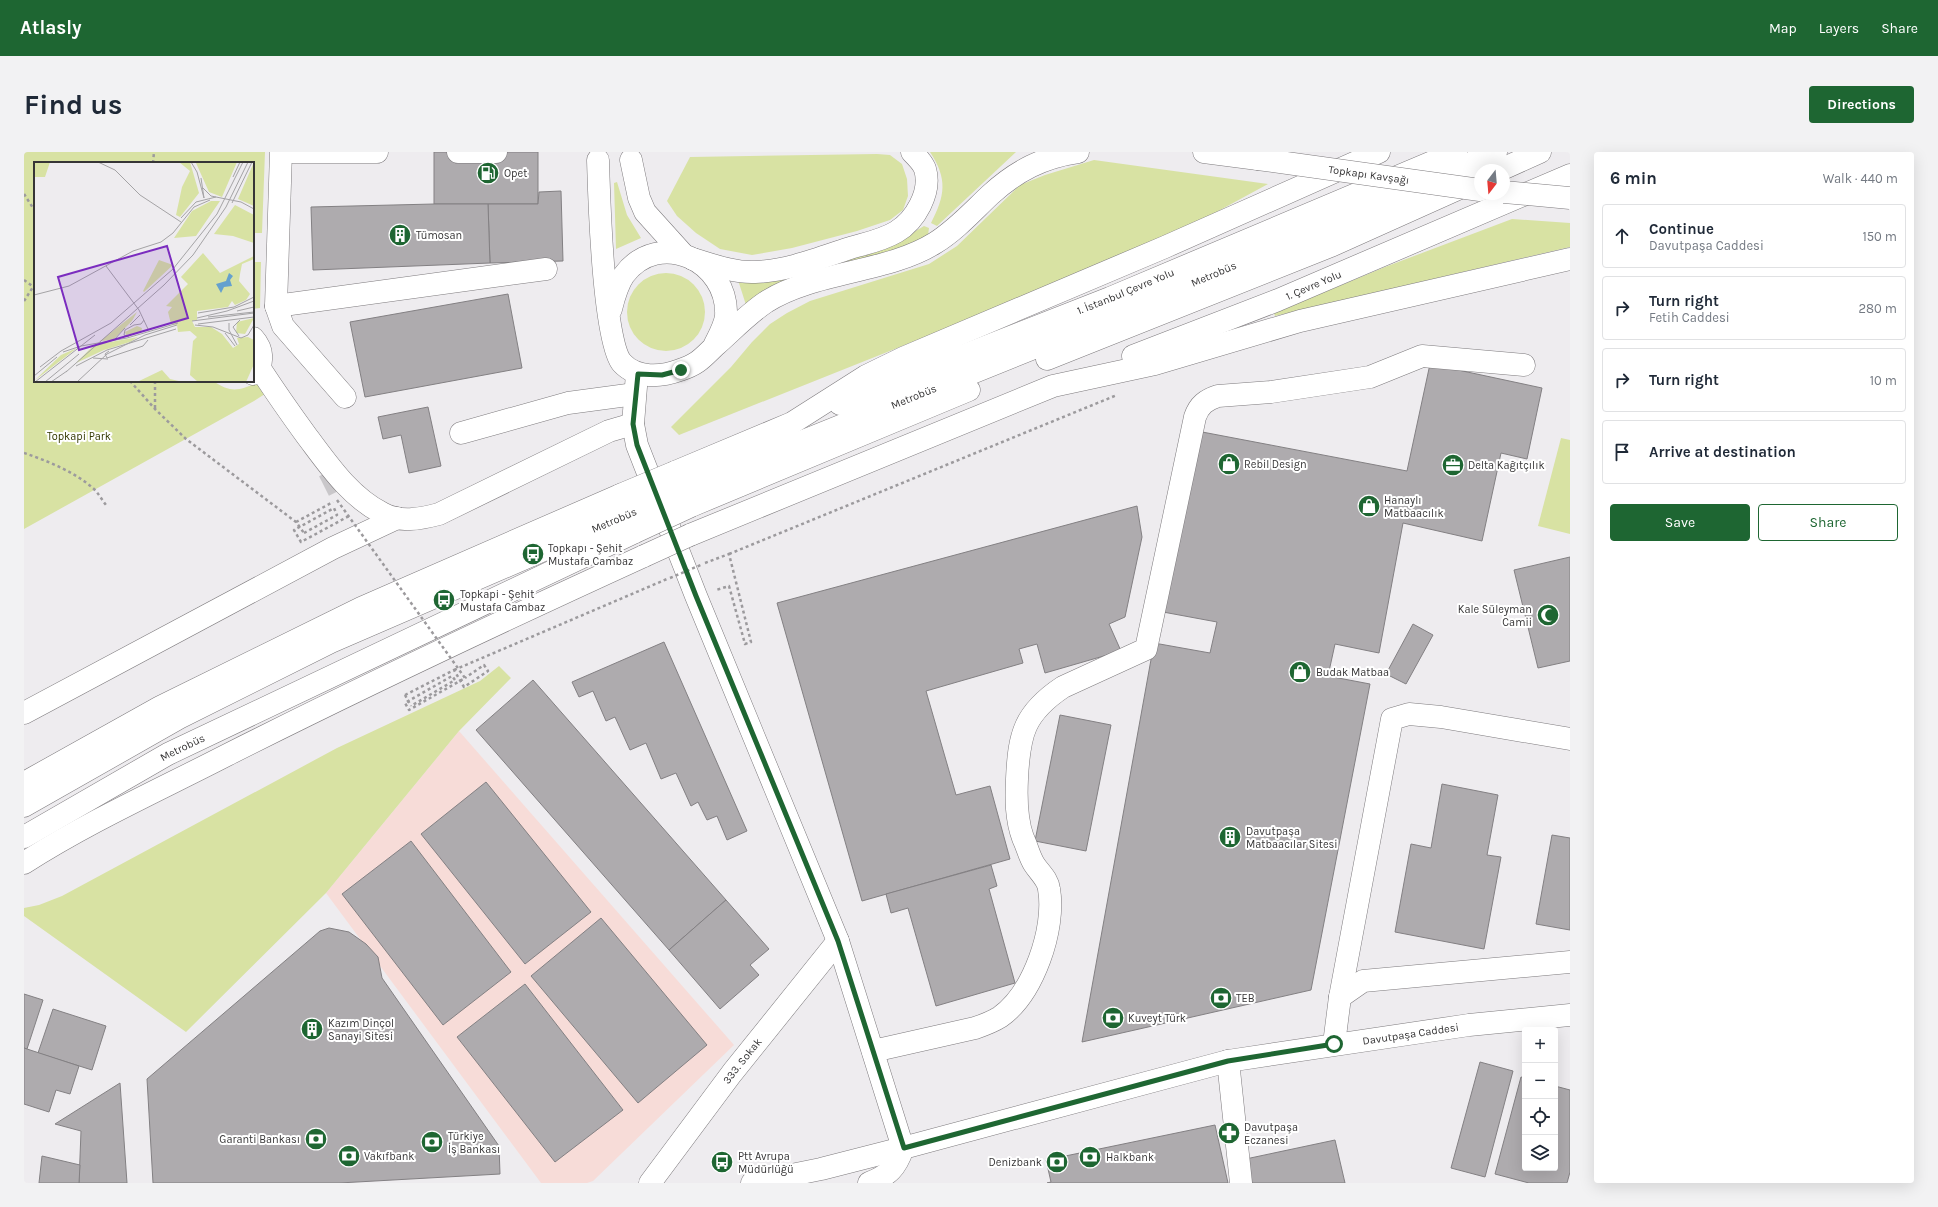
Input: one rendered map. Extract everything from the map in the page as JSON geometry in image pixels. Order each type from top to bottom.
[{"type":"main road","points":[[281,152],[276,306],[283,326],[345,397]]},
{"type":"main road","points":[[291,152],[377,152]]},
{"type":"main road","points":[[458,152],[496,152]]},
{"type":"main road","points":[[609,314],[619,285],[633,266],[648,256],[667,252],[687,256],[726,269],[754,272],[780,270],[879,240],[896,232],[911,219],[921,204],[925,185],[925,170],[912,152]]},
{"type":"main road","points":[[461,432],[636,384],[695,364],[707,356],[714,347],[754,311],[781,294],[806,285],[907,256],[934,244],[953,230],[1014,176],[1054,156],[1078,152]]},
{"type":"main road","name":"Topkapı Kavşağı","points":[[1204,152],[1474,189]]},
{"type":"main road","points":[[24,783],[160,707],[361,608],[628,514],[682,490],[866,376],[903,358],[1172,244],[1379,152]]},
{"type":"main road","name":"1. İstanbul Çevre Yolu","points":[[792,423],[1110,298],[1456,152]]},
{"type":"main road","name":"Metrobüs","points":[[24,806],[179,718],[331,642],[682,490],[1153,300],[1496,152]]},
{"type":"main road","points":[[1510,166],[1540,152]]},
{"type":"main road","points":[[598,160],[601,238],[609,314],[614,345],[620,361],[628,368],[636,384],[633,424],[637,445],[696,596],[838,941],[904,1148],[898,1162],[891,1172],[869,1183]]},
{"type":"main road","points":[[631,160],[639,198],[645,212],[687,256],[710,270],[718,281],[724,298],[726,316],[714,347]]},
{"type":"main road","name":"1. Çevre Yolu","points":[[1053,386],[1278,300],[1570,175]]},
{"type":"main road","name":"Metrobüs","points":[[682,490],[1031,365],[1116,332],[1332,245],[1474,182]]},
{"type":"main road","points":[[1510,193],[1570,198]]},
{"type":"main road","points":[[24,863],[120,810],[393,673],[644,556],[690,535],[1053,386],[1155,364],[1300,321],[1570,259]]},
{"type":"main road","points":[[276,306],[546,268]]},
{"type":"main road","points":[[254,340],[261,351],[256,371],[330,468],[348,488],[364,502],[383,514],[397,518],[417,520],[439,514],[609,431],[633,424]]},
{"type":"main road","points":[[873,1051],[975,1028],[988,1023],[1011,1007],[1025,989],[1035,969],[1048,928],[1049,888],[1042,874],[1034,864],[1023,836],[1018,816],[1016,802],[1017,759],[1019,744],[1031,717],[1051,695],[1063,687],[1146,649],[1195,417],[1200,406],[1211,398],[1218,396],[1271,392],[1370,377],[1422,356],[1524,364]]},
{"type":"main road","name":"Metrobüs","points":[[24,837],[168,754],[346,668],[628,514]]},
{"type":"main road","points":[[24,713],[333,548],[397,518]]},
{"type":"main road","name":"Metrobüs","points":[[24,819],[69,793],[256,695],[331,642]]},
{"type":"main road","name":"Metrobüs","points":[[256,695],[346,668]]},
{"type":"main road","points":[[1334,1044],[1340,997],[1392,719],[1409,714],[1441,717],[1570,739]]},
{"type":"main road","name":"333. Sokak","points":[[650,1183],[732,1073],[838,941]]},
{"type":"main road","points":[[1340,997],[1364,981],[1570,962]]},
{"type":"main road","name":"Davutpaşa Caddesi","points":[[752,1183],[821,1169],[904,1148],[1228,1061],[1469,1025],[1570,1015]]},
{"type":"main road","points":[[1228,1061],[1240,1183]]},
{"type":"path","points":[[153,162],[154,152]]},
{"type":"path","points":[[24,194],[34,209]]},
{"type":"path","points":[[24,280],[34,287],[24,301]]},
{"type":"path","points":[[131,382],[155,409],[186,439],[296,522],[304,533],[337,515],[334,508],[294,530],[301,542],[349,516]]},
{"type":"path","points":[[155,382],[155,409]]},
{"type":"path","points":[[405,695],[454,670],[703,564],[1118,394]]},
{"type":"path","points":[[24,453],[47,461],[69,472],[94,490],[106,505]]},
{"type":"path","points":[[296,522],[337,500],[464,678]]},
{"type":"path","points":[[696,596],[729,586],[745,644],[751,642],[729,554]]},
{"type":"path","points":[[411,706],[455,680],[452,676],[405,703],[409,710],[464,678],[484,665],[488,671],[464,687],[454,670]]},
{"type":"shaded area","points":[[459,731],[734,1045],[593,1181],[587,1183],[541,1183],[326,893]]},
{"type":"green space","name":"Topkapi Park","points":[[24,152],[265,152],[262,233],[254,233],[254,162],[34,162],[34,382],[215,382],[226,388],[241,389],[259,382],[268,392],[24,529]]},
{"type":"green space","points":[[930,152],[1016,152],[937,226],[931,223],[942,196],[942,179],[936,162]]},
{"type":"green space","points":[[890,155],[902,164],[907,179],[908,196],[903,210],[890,220],[857,231],[792,248],[752,255],[720,249],[696,233],[677,216],[667,201],[690,157]]},
{"type":"green space","points":[[1094,160],[1268,184],[1198,222],[1000,307],[679,435],[671,427],[731,367],[752,342],[770,324],[787,313],[810,301],[929,264],[957,246],[1020,185],[1045,175]]},
{"type":"green space","points":[[617,182],[627,215],[641,238],[616,249],[614,183]]},
{"type":"green space","points":[[1512,219],[1570,223],[1570,247],[1275,316],[1274,313],[1385,267]]},
{"type":"green space","points":[[924,226],[929,228],[928,235],[908,247],[746,305],[738,280],[909,235]]},
{"type":"green space","name":"Topkapi Park","points":[[254,262],[261,262],[260,308],[254,309]]},
{"type":"green space","points":[[666,273],[681,276],[694,284],[702,297],[705,312],[702,327],[694,340],[681,348],[666,351],[651,348],[638,340],[630,327],[627,312],[630,297],[638,284],[651,276]]},
{"type":"green space","points":[[1561,438],[1570,440],[1570,534],[1538,526]]},
{"type":"green space","points":[[499,666],[511,678],[459,731],[326,893],[186,1032],[24,916],[24,908],[39,905],[62,896],[337,748],[480,681]]},
{"type":"building","points":[[434,152],[538,152],[538,204],[434,204]]},
{"type":"building","points":[[561,191],[563,261],[490,263],[488,204],[538,204],[539,192]]},
{"type":"building","name":"Tümosan","points":[[488,204],[490,263],[313,270],[311,207]]},
{"type":"building","points":[[508,294],[522,368],[365,397],[350,322]]},
{"type":"building","name":"Davutpaşa Matbaacılar Sitesi","points":[[1430,364],[1542,388],[1527,459],[1501,453],[1482,541],[1403,523],[1379,653],[1335,644],[1328,676],[1370,684],[1311,990],[1082,1042],[1154,643],[1210,653],[1217,622],[1163,612],[1197,431],[1407,471]]},
{"type":"building","points":[[428,407],[441,466],[409,473],[401,435],[383,439],[378,417]]},
{"type":"building","points":[[1137,506],[1142,537],[1125,617],[1109,624],[1121,651],[1045,673],[1037,644],[1019,649],[1023,663],[926,691],[956,795],[990,786],[1010,859],[862,901],[777,603]]},
{"type":"building","name":"Kale Süleyman Camii","points":[[1570,557],[1570,661],[1538,668],[1514,570]]},
{"type":"building","points":[[1413,624],[1433,635],[1406,684],[1386,674]]},
{"type":"building","points":[[664,642],[747,831],[727,840],[717,816],[707,820],[698,802],[691,806],[676,773],[661,779],[646,743],[630,750],[615,717],[606,721],[593,691],[579,697],[572,682]]},
{"type":"building","points":[[533,680],[726,900],[669,950],[476,730]]},
{"type":"building","points":[[1060,715],[1111,725],[1086,851],[1035,841]]},
{"type":"building","points":[[486,782],[591,912],[525,964],[421,834]]},
{"type":"building","points":[[1442,784],[1498,795],[1487,855],[1501,857],[1484,949],[1395,932],[1411,844],[1431,848]]},
{"type":"building","points":[[1552,835],[1570,838],[1570,930],[1536,924]]},
{"type":"building","points":[[411,841],[511,972],[443,1025],[342,894]]},
{"type":"building","points":[[991,865],[997,886],[989,889],[1015,983],[936,1006],[908,908],[891,913],[886,894]]},
{"type":"building","points":[[726,900],[769,949],[750,965],[759,975],[720,1009],[669,950]]},
{"type":"building","points":[[601,918],[707,1045],[638,1103],[531,976]]},
{"type":"building","name":"Kazım Dinçol Sanayi Sitesi","points":[[329,928],[349,932],[366,944],[378,957],[382,978],[499,1146],[500,1174],[339,1183],[153,1183],[147,1079],[320,931]]},
{"type":"building","points":[[525,984],[623,1110],[555,1162],[457,1037]]},
{"type":"building","points":[[24,994],[43,1000],[27,1049],[24,1048]]},
{"type":"building","points":[[53,1009],[106,1026],[92,1070],[38,1053]]},
{"type":"building","points":[[24,1048],[79,1066],[70,1094],[56,1090],[49,1112],[24,1104]]},
{"type":"building","points":[[1480,1062],[1513,1071],[1485,1177],[1451,1168]]},
{"type":"building","points":[[1521,1077],[1522,1171],[1558,1171],[1558,1087],[1570,1090],[1570,1172],[1567,1183],[1529,1183],[1495,1174]]},
{"type":"building","points":[[120,1083],[127,1183],[79,1183],[81,1131],[55,1124]]},
{"type":"building","points":[[1215,1125],[1228,1183],[1047,1183],[1051,1182],[1046,1160]]},
{"type":"building","points":[[1335,1140],[1345,1183],[1246,1183],[1241,1160]]},
{"type":"building","points":[[42,1156],[80,1165],[79,1183],[39,1183]]},
{"type":"tunnel","points":[[324,486],[340,478]]},
{"type":"place","name":"Opet","points":[[488,173]]},
{"type":"place","name":"Tümosan","points":[[400,235]]},
{"type":"place","name":"Rebil Design","points":[[1229,464]]},
{"type":"place","name":"Delta Kağıtçılık","points":[[1453,465]]},
{"type":"place","name":"Hanaylı Matbaacılık","points":[[1369,506]]},
{"type":"place","name":"Topkapı - Şehit Mustafa Cambaz","points":[[533,554]]},
{"type":"place","name":"Topkapi - Şehit Mustafa Cambaz","points":[[444,600]]},
{"type":"place","name":"Kale Süleyman Camii","points":[[1548,615]]},
{"type":"place","name":"Budak Matbaa","points":[[1300,672]]},
{"type":"place","name":"Davutpaşa Matbaacılar Sitesi","points":[[1230,837]]},
{"type":"place","name":"TEB","points":[[1221,998]]},
{"type":"place","name":"Kuveyt Türk","points":[[1113,1018]]},
{"type":"place","name":"Kazım Dinçol Sanayi Sitesi","points":[[312,1029]]},
{"type":"place","name":"Davutpaşa Eczanesi","points":[[1229,1133]]},
{"type":"place","name":"Garanti Bankası","points":[[316,1139]]},
{"type":"place","name":"Türkiye İş Bankası","points":[[432,1142]]},
{"type":"place","name":"Vakıfbank","points":[[349,1156]]},
{"type":"place","name":"Halkbank","points":[[1090,1157]]},
{"type":"place","name":"Ptt Avrupa Müdürlüğü","points":[[722,1162]]},
{"type":"place","name":"Denizbank","points":[[1057,1162]]},
{"type":"route","points":[[681,370],[662,375],[638,374],[633,424],[637,445],[696,596],[838,941],[904,1148],[1228,1061],[1334,1044]]}]
